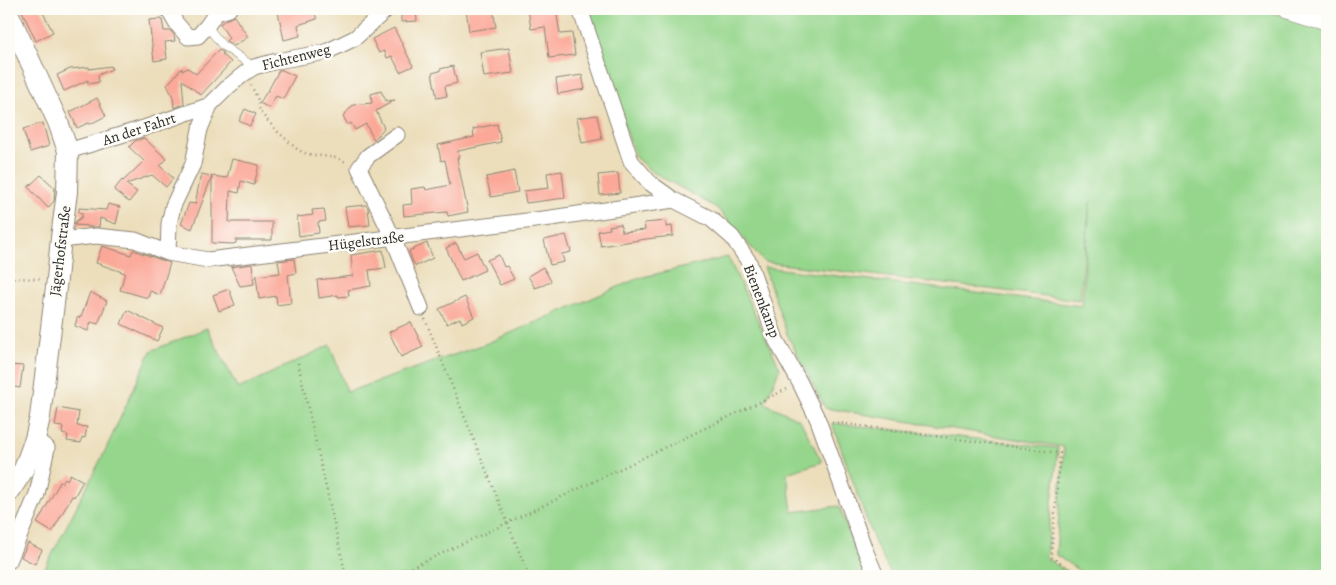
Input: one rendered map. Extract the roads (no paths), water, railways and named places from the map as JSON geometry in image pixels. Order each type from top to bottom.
[{"type":"main road","name":"Jägerhofstraße","points":[[9,15],[58,122],[68,151],[67,192],[40,417],[35,439],[24,469],[9,492]]},
{"type":"street","points":[[168,9],[176,23],[188,37],[198,36],[208,26],[216,13],[229,9]]},
{"type":"street","name":"Fichtenweg","points":[[168,252],[169,224],[173,206],[193,164],[200,129],[210,105],[249,70],[277,61],[326,52],[355,38],[387,9]]},
{"type":"street","name":"Bienenkamp","points":[[580,9],[631,161],[650,183],[674,200],[711,219],[732,237],[748,262],[776,340],[818,420],[864,550],[876,576]]},
{"type":"street","points":[[1289,9],[1327,21]]},
{"type":"street","name":"An der Fahrt","points":[[68,151],[144,128],[210,105]]},
{"type":"street","points":[[397,135],[368,156],[359,168],[393,238],[421,308]]},
{"type":"street","name":"Hügelstraße","points":[[60,238],[70,239],[96,236],[135,240],[168,252],[208,260],[550,218],[674,200]]},
{"type":"street","points":[[9,561],[37,494],[47,448],[35,439]]},
{"type":"lane","points":[[208,26],[222,45],[249,70]]}]
